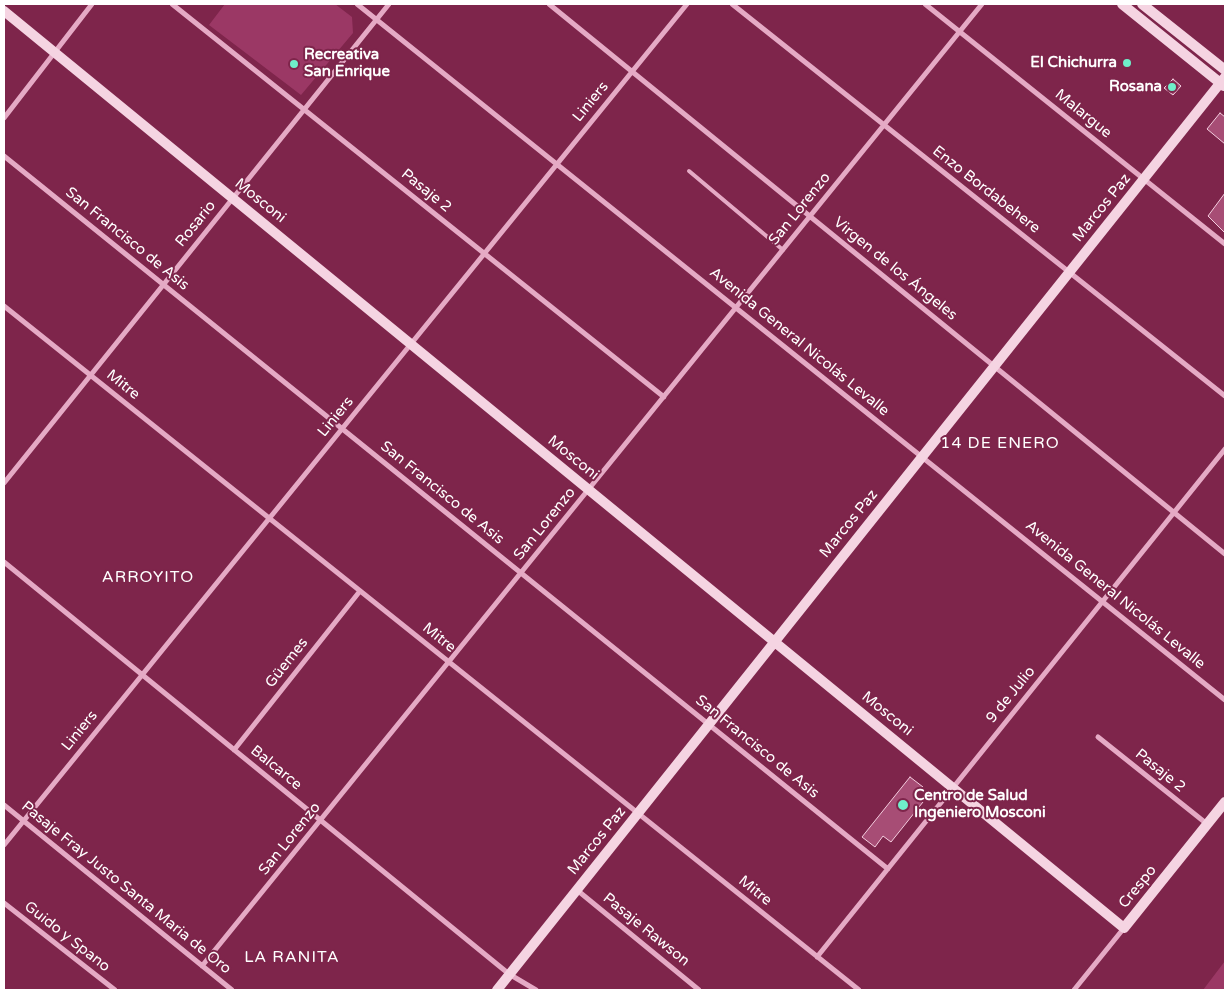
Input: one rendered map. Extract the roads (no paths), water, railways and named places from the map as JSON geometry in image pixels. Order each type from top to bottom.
[{"type":"street","points":[[4,118],[92,4]]},
{"type":"street","name":"Pasaje 2","points":[[172,4],[664,397]]},
{"type":"street","name":"Avenida General Nicolás Levalle","points":[[358,4],[1225,700]]},
{"type":"street","name":"Rosario","points":[[4,484],[389,4]]},
{"type":"street","name":"Virgen de los Ángeles","points":[[550,4],[1225,554]]},
{"type":"street","name":"Liniers","points":[[4,845],[687,4]]},
{"type":"street","name":"Enzo Bordabehere","points":[[732,4],[883,126],[1225,396]]},
{"type":"street","name":"Malargue","points":[[925,4],[1225,244]]},
{"type":"street","name":"San Lorenzo","points":[[202,966],[982,4]]},
{"type":"street","points":[[1122,4],[1224,82]]},
{"type":"street","points":[[1142,4],[1225,70]]},
{"type":"street","name":"Mosconi","points":[[4,11],[1124,928]]},
{"type":"street","name":"Marcos Paz","points":[[497,990],[1144,179],[1224,82]]},
{"type":"street","name":"San Francisco de Asis","points":[[4,156],[888,869]]},
{"type":"street","name":"Mitre","points":[[4,306],[859,990]]},
{"type":"street","name":"9 de Julio","points":[[817,957],[1225,449]]},
{"type":"street","name":"Balcarce","points":[[4,562],[509,974],[536,990]]},
{"type":"street","name":"Güemes","points":[[234,750],[360,591]]},
{"type":"street","name":"Pasaje 2","points":[[1098,737],[1207,825]]},
{"type":"street","name":"Crespo","points":[[1074,990],[1225,802]]},
{"type":"street","name":"Pasaje Fray Justo Santa Maria de Oro","points":[[4,805],[232,990]]},
{"type":"street","name":"Pasaje Rawson","points":[[577,890],[699,990]]},
{"type":"street","name":"Guido y Spano","points":[[4,903],[115,990]]},
{"type":"lane","points":[[689,171],[783,250]]},
{"type":"place","name":"El Chichurra","points":[[1127,63]]},
{"type":"place","name":"Recreativa San Enrique","points":[[294,64]]},
{"type":"place","name":"Rosana","points":[[1172,87]]},
{"type":"place","name":"Centro de Salud Ingeniero Mosconi","points":[[903,805]]},
{"type":"district","name":"14 DE ENERO","points":[[1000,444]]},
{"type":"district","name":"ARROYITO","points":[[148,578]]},
{"type":"district","name":"LA RANITA","points":[[292,958]]}]
